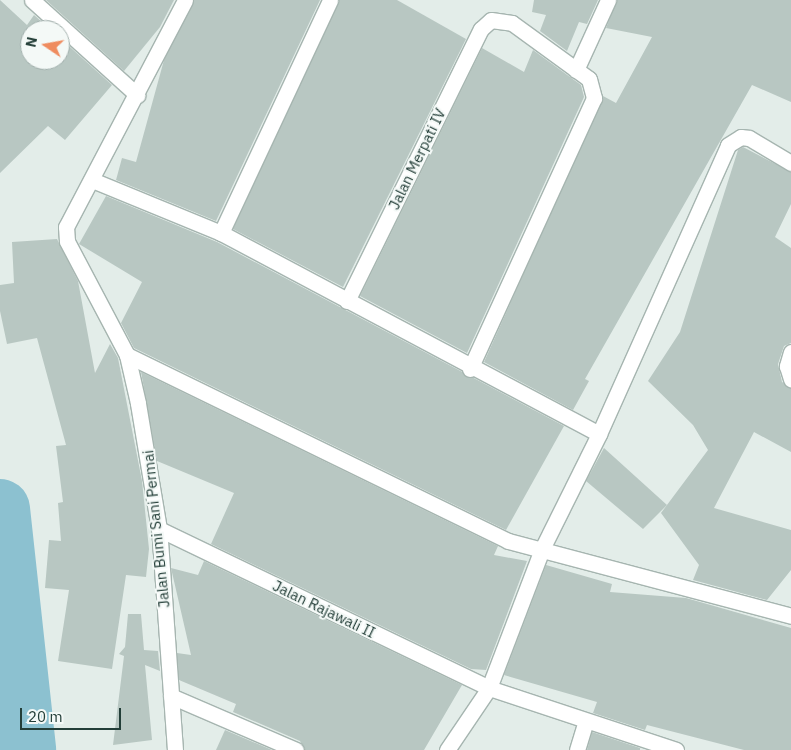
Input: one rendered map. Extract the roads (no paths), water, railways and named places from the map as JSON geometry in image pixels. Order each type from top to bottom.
[{"type":"street","points":[[32,0],[137,95]]},
{"type":"street","name":"Jalan Bumi Sani Permai","points":[[175,750],[159,529],[151,464],[127,355],[67,241],[70,213],[92,180],[185,0]]},
{"type":"street","points":[[221,233],[330,0]]},
{"type":"street","points":[[470,369],[591,110],[594,88],[576,70],[608,0]]},
{"type":"street","name":"Jalan Merpati IV","points":[[347,301],[481,29],[491,20],[512,23],[576,70]]},
{"type":"street","points":[[447,750],[489,688],[542,549],[599,434],[728,145],[741,137],[749,138],[791,163]]},
{"type":"street","points":[[92,180],[221,233],[470,369],[599,434]]},
{"type":"street","points":[[791,352],[787,366],[791,379]]},
{"type":"street","points":[[127,355],[508,541],[791,616]]},
{"type":"street","name":"Jalan Rajawali II","points":[[159,529],[489,688],[676,750]]},
{"type":"street","points":[[171,696],[296,750]]},
{"type":"street","points":[[577,750],[586,721]]},
{"type":"waterway","points":[[0,509],[26,750]]}]
